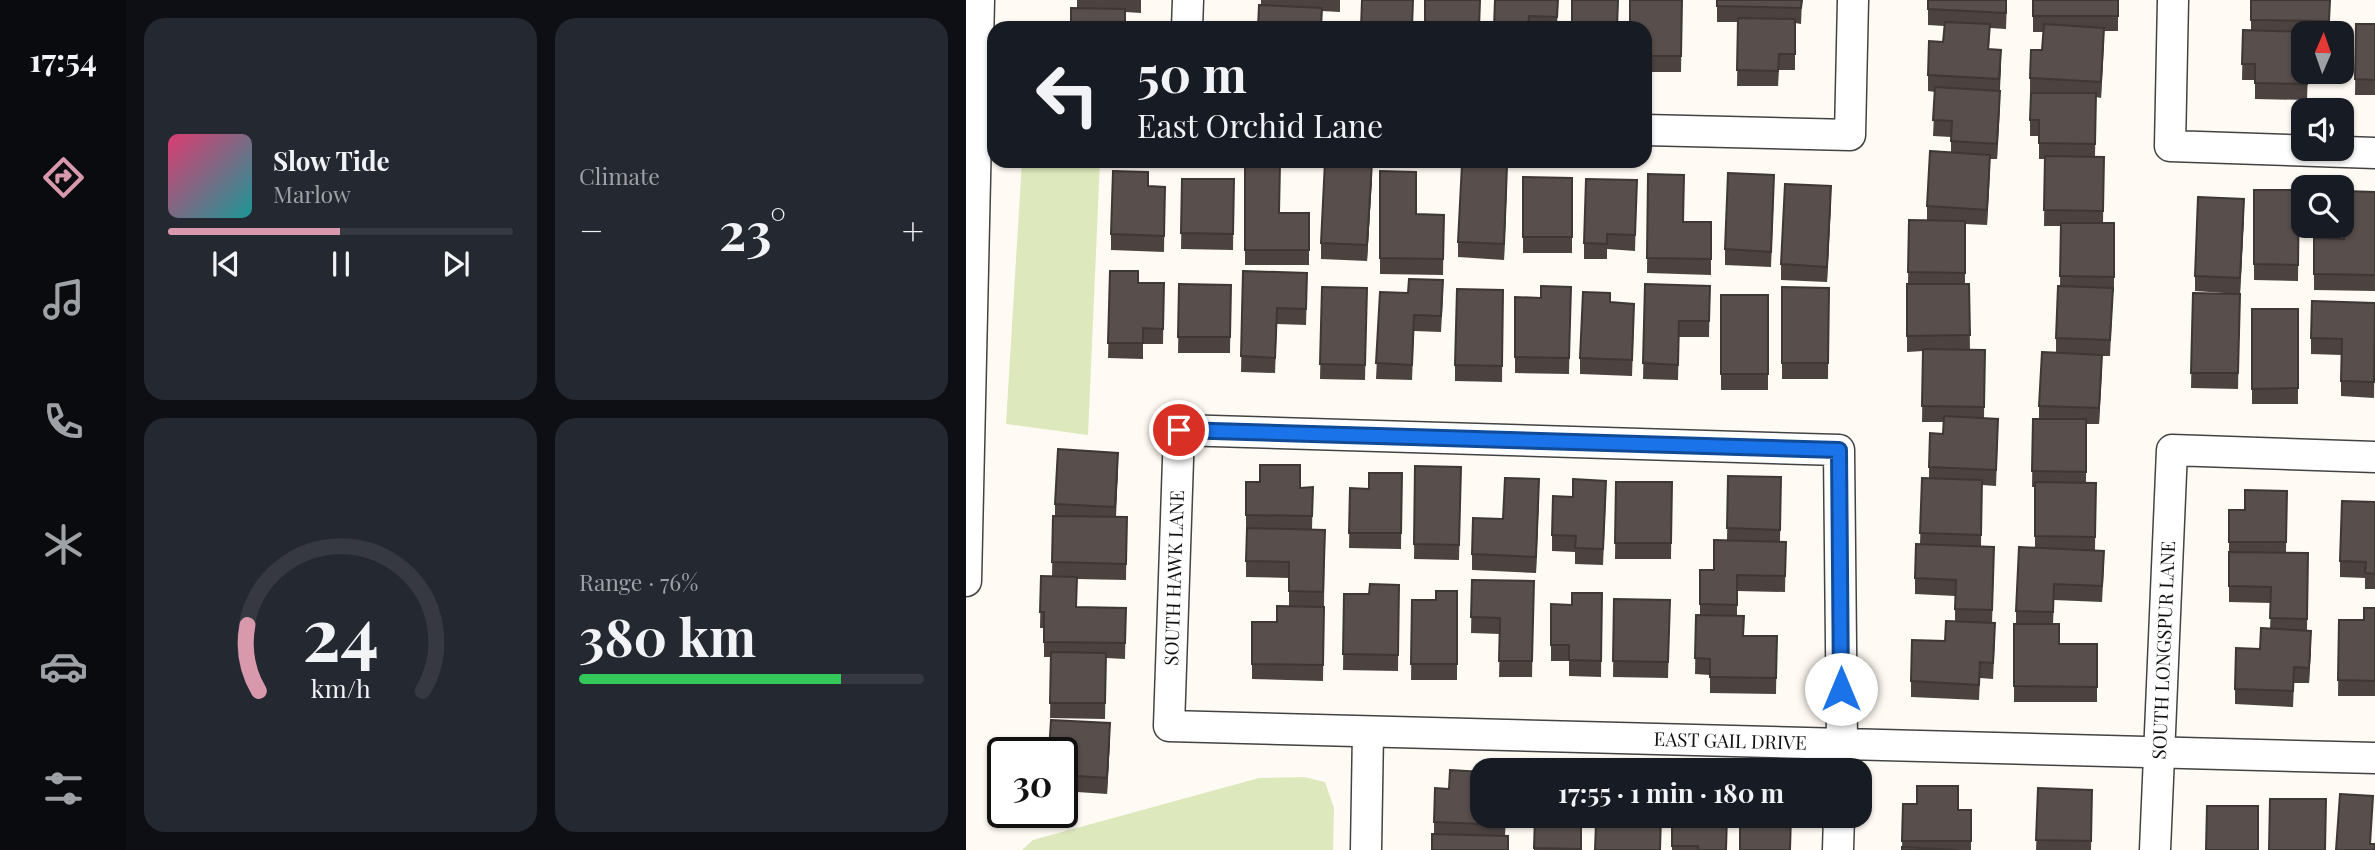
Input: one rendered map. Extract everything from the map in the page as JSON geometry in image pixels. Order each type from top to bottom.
[{"type":"street","points":[[966,581],[970,266],[979,0]]},
{"type":"street","points":[[1187,21],[1188,0]]},
{"type":"street","points":[[1652,130],[1850,135],[1853,0]]},
{"type":"street","points":[[2173,0],[2170,146],[2375,153]]},
{"type":"street","name":"SOUTH HAWK LANE","points":[[1169,726],[1179,430],[1839,450],[1841,756]]},
{"type":"street","name":"SOUTH LONGSPUR LANE","points":[[2155,850],[2172,450],[2375,457]]},
{"type":"street","name":"EAST GAIL DRIVE","points":[[1169,726],[1368,732],[1841,756],[2159,752],[2375,758]]},
{"type":"street","points":[[1366,850],[1368,732]]},
{"type":"street","points":[[1838,850],[1839,828]]},
{"type":"green space","points":[[1022,168],[1100,168],[1088,435],[1006,424]]},
{"type":"green space","points":[[1304,777],[1325,782],[1334,808],[1333,850],[1022,850],[1033,840],[1259,778]]},
{"type":"building","points":[[1362,0],[1413,0],[1412,21],[1361,21]]},
{"type":"building","points":[[1425,0],[1480,0],[1479,21],[1425,21]]},
{"type":"building","points":[[1495,0],[1558,0],[1557,17],[1529,16],[1529,21],[1494,21]]},
{"type":"building","points":[[1572,0],[1618,0],[1617,21],[1572,21]]},
{"type":"building","points":[[1630,0],[1682,0],[1681,56],[1652,56],[1652,21],[1630,21]]},
{"type":"building","points":[[1717,0],[1802,0],[1801,8],[1717,6]]},
{"type":"building","points":[[1928,0],[2006,0],[2006,13],[1928,9]]},
{"type":"building","points":[[2033,0],[2118,0],[2118,16],[2033,16]]},
{"type":"building","points":[[2251,0],[2330,0],[2329,21],[2251,20]]},
{"type":"building","points":[[1259,5],[1322,8],[1321,21],[1258,21]]},
{"type":"building","points":[[1071,8],[1125,9],[1125,21],[1071,21]]},
{"type":"building","points":[[1738,18],[1795,19],[1795,54],[1779,54],[1778,71],[1737,70]]},
{"type":"building","points":[[1945,22],[1990,24],[1988,49],[2001,50],[1999,79],[1928,75],[1929,41],[1943,42]]},
{"type":"building","points":[[2044,24],[2104,28],[2101,82],[2030,78],[2031,50],[2042,50]]},
{"type":"building","points":[[2356,24],[2375,24],[2375,80],[2355,79]]},
{"type":"building","points":[[2243,30],[2291,31],[2291,84],[2255,83],[2255,64],[2242,64]]},
{"type":"building","points":[[1935,87],[2000,91],[1997,144],[1951,141],[1952,121],[1933,120]]},
{"type":"building","points":[[2031,93],[2096,93],[2095,144],[2039,143],[2039,120],[2030,120]]},
{"type":"building","points":[[1930,151],[1990,155],[1987,210],[1927,206]]},
{"type":"building","points":[[2045,156],[2104,157],[2103,211],[2044,210]]},
{"type":"building","points":[[1245,168],[1280,168],[1279,213],[1309,213],[1309,250],[1245,250]]},
{"type":"building","points":[[1325,168],[1372,168],[1367,245],[1321,243]]},
{"type":"building","points":[[1462,168],[1507,168],[1504,244],[1458,242]]},
{"type":"building","points":[[1113,171],[1148,172],[1148,186],[1165,187],[1164,236],[1111,234]]},
{"type":"building","points":[[1380,171],[1416,172],[1416,214],[1444,215],[1443,259],[1380,258]]},
{"type":"building","points":[[1728,173],[1774,175],[1771,252],[1725,249]]},
{"type":"building","points":[[1648,174],[1684,175],[1683,222],[1711,222],[1711,259],[1647,258]]},
{"type":"building","points":[[1523,177],[1572,178],[1572,237],[1523,237]]},
{"type":"building","points":[[1182,179],[1234,179],[1233,234],[1181,233]]},
{"type":"building","points":[[1586,179],[1637,180],[1635,235],[1607,234],[1607,244],[1584,243]]},
{"type":"building","points":[[1785,184],[1831,186],[1827,267],[1781,264]]},
{"type":"building","points":[[2254,190],[2291,190],[2291,238],[2298,238],[2298,265],[2254,264]]},
{"type":"building","points":[[2354,191],[2375,192],[2375,275],[2314,274],[2314,238],[2354,238]]},
{"type":"building","points":[[2198,197],[2244,199],[2240,278],[2195,276]]},
{"type":"building","points":[[1909,220],[1965,221],[1965,273],[1908,272]]},
{"type":"building","points":[[2061,223],[2114,223],[2114,277],[2060,276]]},
{"type":"building","points":[[1110,271],[1138,271],[1138,283],[1164,283],[1163,329],[1143,328],[1143,343],[1108,343]]},
{"type":"building","points":[[1243,271],[1307,273],[1306,309],[1277,308],[1275,358],[1241,356]]},
{"type":"building","points":[[1409,279],[1443,280],[1441,316],[1414,315],[1412,365],[1376,363],[1380,292],[1408,293]]},
{"type":"building","points":[[1179,284],[1231,285],[1230,337],[1178,337]]},
{"type":"building","points":[[1645,284],[1710,286],[1709,321],[1679,321],[1678,365],[1643,363]]},
{"type":"building","points":[[1907,284],[1969,284],[1970,335],[1907,336]]},
{"type":"building","points":[[1541,286],[1571,287],[1569,358],[1515,357],[1515,297],[1541,298]]},
{"type":"building","points":[[2058,286],[2113,288],[2110,340],[2056,338]]},
{"type":"building","points":[[1322,287],[1367,288],[1365,365],[1320,364]]},
{"type":"building","points":[[1782,287],[1829,288],[1828,363],[1782,363]]},
{"type":"building","points":[[1457,289],[1503,290],[1502,366],[1455,365]]},
{"type":"building","points":[[1583,292],[1610,293],[1610,302],[1634,304],[1632,360],[1580,358]]},
{"type":"building","points":[[2193,293],[2240,294],[2238,373],[2191,373]]},
{"type":"building","points":[[1721,295],[1768,295],[1768,374],[1721,374]]},
{"type":"building","points":[[2312,301],[2375,303],[2374,382],[2341,381],[2342,339],[2311,338]]},
{"type":"building","points":[[2252,309],[2298,309],[2298,388],[2252,389]]},
{"type":"building","points":[[1923,349],[1985,350],[1984,407],[1922,406]]},
{"type":"building","points":[[2042,352],[2102,355],[2099,408],[2039,406]]},
{"type":"building","points":[[1944,416],[1998,419],[1996,470],[1929,467],[1930,433],[1943,434]]},
{"type":"building","points":[[2033,419],[2086,419],[2086,472],[2032,471]]},
{"type":"building","points":[[1058,449],[1118,453],[1115,507],[1055,504]]},
{"type":"building","points":[[1260,465],[1300,465],[1300,488],[1313,487],[1312,516],[1246,515],[1246,482],[1260,482]]},
{"type":"building","points":[[1415,466],[1461,467],[1459,545],[1414,544]]},
{"type":"building","points":[[1369,473],[1402,473],[1401,533],[1349,533],[1350,488],[1369,489]]},
{"type":"building","points":[[1728,476],[1781,477],[1780,530],[1727,528]]},
{"type":"building","points":[[1505,478],[1539,479],[1536,557],[1472,554],[1473,518],[1503,519]]},
{"type":"building","points":[[1922,478],[1982,480],[1981,535],[1920,533]]},
{"type":"building","points":[[1573,479],[1606,481],[1603,549],[1575,548],[1576,536],[1552,535],[1553,496],[1573,497]]},
{"type":"building","points":[[1616,482],[1672,482],[1671,543],[1615,543]]},
{"type":"building","points":[[2035,482],[2096,483],[2095,537],[2035,536]]},
{"type":"building","points":[[2245,490],[2287,491],[2286,542],[2229,542],[2229,510],[2245,510]]},
{"type":"building","points":[[2342,501],[2375,502],[2375,574],[2365,573],[2366,562],[2340,561]]},
{"type":"building","points":[[1053,516],[1127,517],[1126,564],[1052,562]]},
{"type":"building","points":[[1247,528],[1325,530],[1323,592],[1289,591],[1289,562],[1246,561]]},
{"type":"building","points":[[1714,540],[1786,542],[1785,576],[1737,575],[1737,605],[1700,604],[1700,570],[1714,570]]},
{"type":"building","points":[[1916,544],[1994,547],[1992,610],[1955,609],[1956,580],[1915,578]]},
{"type":"building","points":[[2019,547],[2104,551],[2102,586],[2054,584],[2053,612],[2016,611]]},
{"type":"building","points":[[2229,552],[2308,553],[2307,619],[2270,618],[2271,587],[2229,586]]},
{"type":"building","points":[[1041,576],[1077,577],[1076,607],[1126,608],[1125,643],[1044,642],[1044,612],[1040,612]]},
{"type":"building","points":[[1472,580],[1534,581],[1532,661],[1499,661],[1500,618],[1471,617]]},
{"type":"building","points":[[1370,584],[1399,585],[1398,655],[1343,654],[1344,594],[1369,594]]},
{"type":"building","points":[[1436,591],[1457,591],[1457,664],[1411,664],[1412,600],[1436,600]]},
{"type":"building","points":[[1572,593],[1602,593],[1601,661],[1569,660],[1569,645],[1551,645],[1551,604],[1572,605]]},
{"type":"building","points":[[1614,599],[1670,600],[1668,662],[1613,661]]},
{"type":"building","points":[[1277,606],[1324,607],[1323,665],[1252,664],[1252,622],[1277,622]]},
{"type":"building","points":[[2364,608],[2375,608],[2375,681],[2338,680],[2339,620],[2364,620]]},
{"type":"building","points":[[1696,615],[1744,616],[1743,636],[1777,636],[1776,678],[1710,677],[1710,659],[1695,658]]},
{"type":"building","points":[[1946,621],[1995,623],[1993,663],[1980,662],[1979,685],[1911,681],[1912,640],[1945,641]]},
{"type":"building","points":[[2014,624],[2059,624],[2059,644],[2097,644],[2097,687],[2014,686]]},
{"type":"building","points":[[2261,628],[2311,631],[2309,668],[2294,667],[2293,691],[2235,689],[2236,648],[2260,649]]},
{"type":"building","points":[[1051,652],[1106,653],[1105,703],[1050,703]]},
{"type":"building","points":[[1051,720],[1110,723],[1107,778],[1078,776],[1078,737],[1050,737]]},
{"type":"building","points":[[1450,770],[1470,771],[1470,824],[1434,822],[1435,788],[1449,789]]},
{"type":"building","points":[[1917,786],[1958,786],[1958,810],[1971,810],[1971,841],[1902,841],[1903,804],[1917,804]]},
{"type":"building","points":[[2038,788],[2092,790],[2091,841],[2036,840]]},
{"type":"building","points":[[2340,794],[2373,796],[2370,844],[2375,844],[2375,850],[2336,850]]},
{"type":"building","points":[[2270,799],[2326,799],[2325,850],[2269,850]]},
{"type":"building","points":[[2207,806],[2258,806],[2258,850],[2206,850]]},
{"type":"building","points":[[1535,828],[1581,828],[1581,849],[1534,848]]},
{"type":"building","points":[[1596,828],[1661,828],[1660,850],[1595,850]]},
{"type":"building","points":[[1672,828],[1727,828],[1726,850],[1672,846]]},
{"type":"building","points":[[1740,828],[1791,828],[1790,850],[1740,850]]},
{"type":"building","points":[[1432,834],[1508,836],[1508,850],[1432,850]]},
{"type":"building","points":[[1902,847],[1958,850],[1902,850]]},
{"type":"route","points":[[1179,430],[1839,450],[1841,689]]}]
